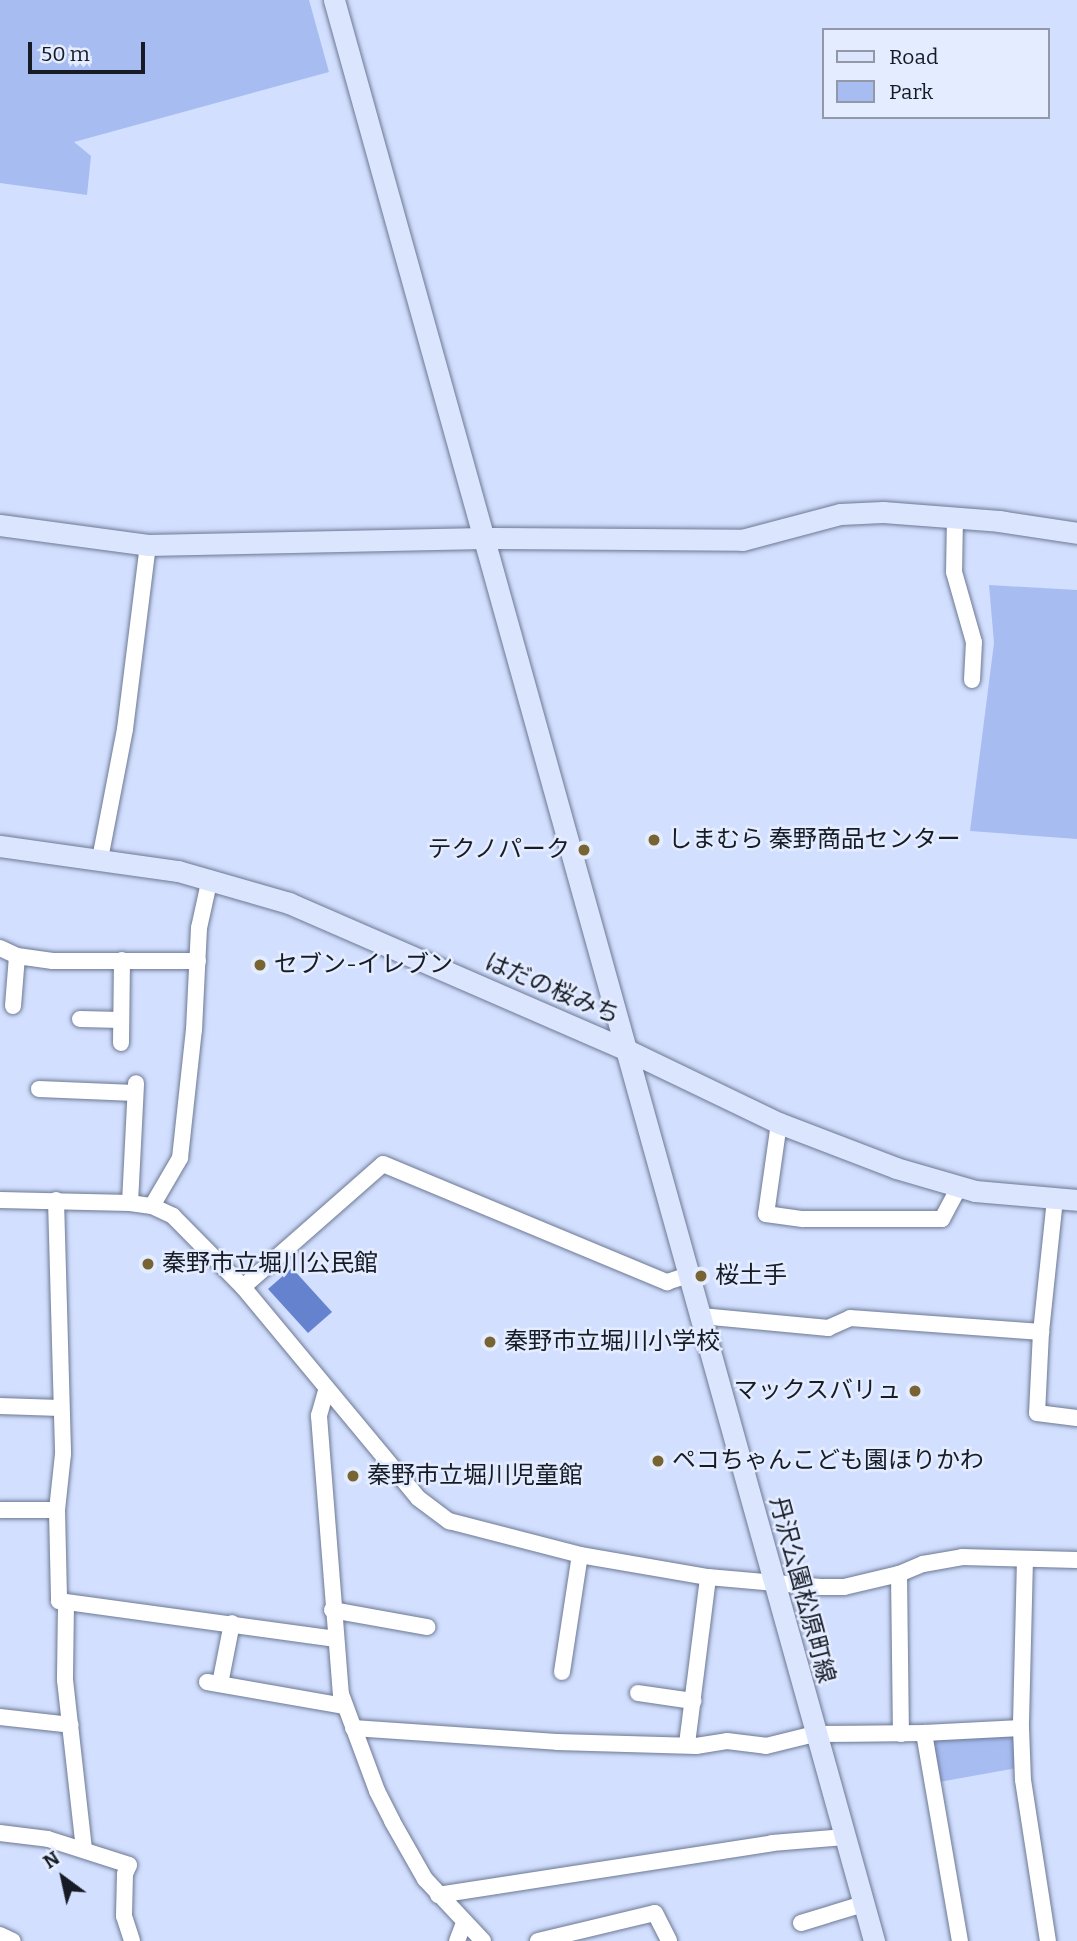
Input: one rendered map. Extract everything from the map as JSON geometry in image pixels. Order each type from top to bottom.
[{"type":"street","name":"丹沢公園松原町線","points":[[334,0],[874,1941]]},
{"type":"street","points":[[0,525],[148,545],[484,538],[742,540],[840,514],[883,512],[955,517],[1077,533]]},
{"type":"street","points":[[955,517],[954,572],[974,642],[972,680]]},
{"type":"street","points":[[100,859],[125,729],[148,545]]},
{"type":"street","name":"はだの桜みち","points":[[0,846],[100,859],[210,878],[289,903],[627,1050],[779,1123],[896,1168],[959,1187],[1077,1200]]},
{"type":"street","points":[[152,1206],[180,1158],[200,928],[210,878]]},
{"type":"street","points":[[0,948],[17,956],[53,961],[198,961]]},
{"type":"street","points":[[13,1006],[17,956]]},
{"type":"street","points":[[121,1043],[122,960]]},
{"type":"street","points":[[80,1019],[121,1020]]},
{"type":"street","points":[[39,1088],[61,1097],[135,1088],[130,1203]]},
{"type":"street","points":[[779,1123],[766,1214],[803,1219],[942,1219],[959,1187]]},
{"type":"street","points":[[243,1287],[383,1164],[667,1282],[689,1275]]},
{"type":"street","points":[[1055,1199],[1041,1332],[1037,1413],[1077,1418]]},
{"type":"street","points":[[0,1200],[130,1203],[152,1206],[173,1216],[243,1287],[326,1391],[418,1499],[436,1513],[477,1530],[580,1555],[708,1577],[844,1587],[942,1560],[1077,1560]]},
{"type":"street","points":[[56,1200],[63,1454],[57,1510],[59,1601],[335,1639]]},
{"type":"street","points":[[701,1316],[828,1328],[850,1318],[1041,1332]]},
{"type":"street","points":[[326,1391],[318,1416],[332,1610],[345,1706],[392,1821],[425,1878],[483,1941]]},
{"type":"street","points":[[0,1406],[60,1408]]},
{"type":"street","points":[[0,1510],[57,1510]]},
{"type":"street","points":[[562,1671],[580,1555]]},
{"type":"street","points":[[1025,1559],[1021,1728],[1030,1832],[1048,1941]]},
{"type":"street","points":[[899,1574],[901,1734]]},
{"type":"street","points":[[687,1744],[708,1577]]},
{"type":"street","points":[[66,1604],[65,1680],[84,1849]]},
{"type":"street","points":[[332,1610],[427,1627]]},
{"type":"street","points":[[232,1623],[213,1683],[345,1706]]},
{"type":"street","points":[[638,1693],[692,1701]]},
{"type":"street","points":[[0,1717],[71,1725]]},
{"type":"street","points":[[353,1728],[557,1742],[687,1744],[727,1741],[765,1746],[815,1734],[901,1734],[1021,1728]]},
{"type":"street","points":[[924,1733],[960,1941]]},
{"type":"street","points":[[0,1833],[48,1839],[129,1865],[125,1874],[124,1916],[132,1941]]},
{"type":"street","points":[[438,1895],[772,1843],[845,1837]]},
{"type":"street","points":[[801,1923],[863,1904]]},
{"type":"street","points":[[538,1941],[655,1913],[669,1941]]},
{"type":"street","points":[[457,1941],[464,1923]]},
{"type":"street","points":[[0,1936],[13,1941]]},
{"type":"green space","points":[[0,0],[309,0],[329,72],[74,142],[91,156],[87,195],[0,183]]},
{"type":"green space","points":[[989,585],[1077,590],[1077,839],[970,831],[994,643]]},
{"type":"green space","points":[[1011,1733],[1016,1738],[1017,1768],[939,1782],[932,1743],[937,1738]]},
{"type":"shaded area","points":[[292,1268],[332,1312],[308,1333],[268,1289]]},
{"type":"place","name":"しまむら 秦野商品センター","points":[[654,840]]},
{"type":"place","name":"テクノパーク","points":[[584,850]]},
{"type":"place","name":"セブン-イレブン","points":[[260,965]]},
{"type":"place","name":"秦野市立堀川公民館","points":[[148,1264]]},
{"type":"place","name":"桜土手","points":[[701,1276]]},
{"type":"place","name":"秦野市立堀川小学校","points":[[490,1342]]},
{"type":"place","name":"マックスバリュ","points":[[915,1391]]},
{"type":"place","name":"ペコちゃんこども園ほりかわ","points":[[658,1461]]},
{"type":"place","name":"秦野市立堀川児童館","points":[[353,1476]]}]
